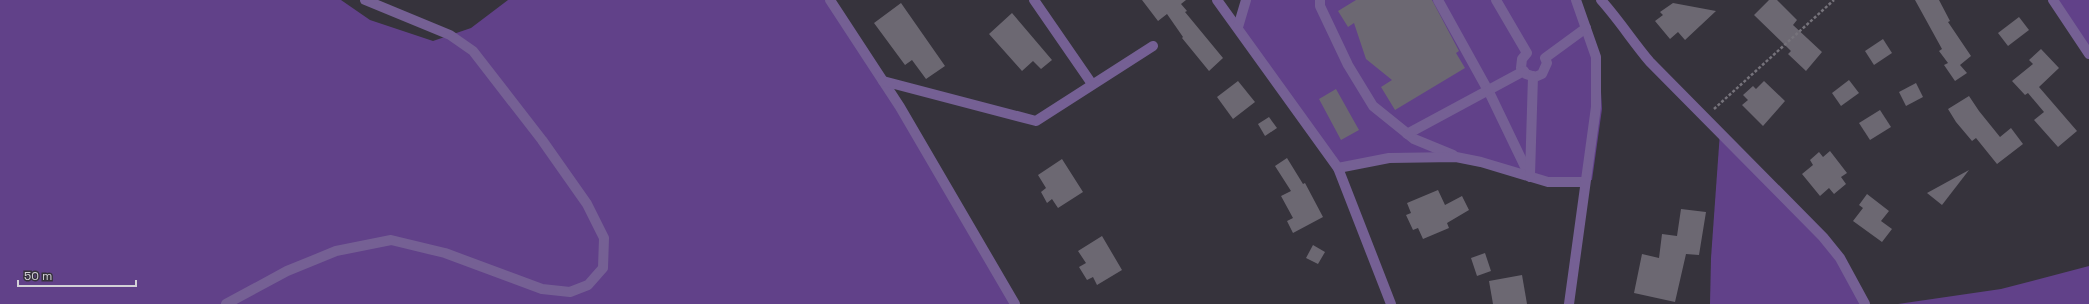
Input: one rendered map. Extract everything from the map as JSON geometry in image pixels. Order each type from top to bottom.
[{"type":"street","points":[[226,304],[287,271],[336,251],[391,240],[445,253],[542,289],[570,292],[588,285],[603,268],[604,238],[587,204],[542,140],[473,51],[450,35],[365,0]]},
{"type":"street","points":[[830,0],[900,107],[1015,304]]},
{"type":"street","points":[[1034,0],[1092,84]]},
{"type":"street","points":[[1217,0],[1238,27],[1338,168],[1391,304]]},
{"type":"street","points":[[1238,27],[1246,0]]},
{"type":"street","points":[[1320,0],[1320,6],[1348,65],[1373,106],[1414,139],[1456,157],[1481,162],[1548,182],[1585,182]]},
{"type":"street","points":[[1438,0],[1488,90],[1530,177]]},
{"type":"street","points":[[1496,0],[1527,52],[1522,59],[1521,68],[1535,77],[1542,74],[1547,63],[1546,58],[1586,28]]},
{"type":"street","points":[[1570,304],[1596,100],[1596,57],[1576,0]]},
{"type":"street","points":[[1600,0],[1621,23],[1636,46],[1823,238],[1840,258],[1865,304]]},
{"type":"street","points":[[2053,0],[2089,54]]},
{"type":"street","points":[[883,81],[1036,121],[1153,46]]},
{"type":"street","points":[[1407,134],[1524,71]]},
{"type":"street","points":[[1530,177],[1533,76]]},
{"type":"street","points":[[1338,168],[1389,158],[1456,157]]},
{"type":"path","points":[[1705,118],[1834,0]]},
{"type":"shaded area","points":[[0,0],[341,0],[370,20],[433,41],[471,28],[508,0],[830,0],[1015,304],[0,304]]},
{"type":"shaded area","points":[[1246,0],[1578,0],[1599,57],[1602,109],[1592,180],[1548,182],[1481,162],[1389,158],[1338,168],[1238,27]]},
{"type":"shaded area","points":[[2053,0],[2089,0],[2089,54]]},
{"type":"shaded area","points":[[1720,132],[1823,237],[1865,304],[1710,304],[1711,258]]},
{"type":"shaded area","points":[[2089,266],[2089,304],[1898,304],[2001,289]]},
{"type":"building","points":[[1142,0],[1186,0],[1181,4],[1187,11],[1185,12],[1223,58],[1209,71],[1182,38],[1183,37],[1167,14],[1158,21]]},
{"type":"building","points":[[1356,0],[1432,0],[1459,51],[1456,53],[1465,68],[1395,110],[1381,87],[1392,80],[1366,59],[1354,23],[1348,27],[1338,11]]},
{"type":"building","points":[[1769,0],[1777,0],[1797,20],[1793,25],[1822,52],[1806,71],[1788,54],[1791,51],[1754,15]]},
{"type":"building","points":[[1915,0],[1939,0],[1950,21],[1948,22],[1971,56],[1960,65],[1967,73],[1955,81],[1944,65],[1948,63],[1939,51],[1942,49]]},
{"type":"building","points":[[901,3],[945,66],[926,79],[912,60],[905,65],[874,23]]},
{"type":"building","points":[[1673,3],[1716,11],[1685,40],[1678,32],[1670,39],[1655,21],[1663,15],[1660,12]]},
{"type":"building","points":[[1012,13],[1052,60],[1041,69],[1033,61],[1022,71],[989,34]]},
{"type":"building","points":[[2019,17],[2029,30],[2008,46],[1998,33]]},
{"type":"building","points":[[1883,39],[1892,53],[1874,65],[1865,51]]},
{"type":"building","points":[[2041,49],[2059,68],[2039,87],[2077,131],[2058,147],[2034,120],[2044,112],[2028,93],[2025,95],[2012,81],[2033,64],[2029,60]]},
{"type":"building","points":[[1849,80],[1859,93],[1841,106],[1832,93]]},
{"type":"building","points":[[1238,81],[1255,102],[1233,119],[1217,97]]},
{"type":"building","points":[[1764,81],[1785,101],[1763,126],[1742,105],[1748,100],[1743,95],[1753,86],[1756,89]]},
{"type":"building","points":[[1916,83],[1923,97],[1906,106],[1899,92]]},
{"type":"building","points":[[1336,89],[1359,130],[1341,140],[1319,99]]},
{"type":"building","points":[[1969,96],[2000,137],[2011,128],[2023,144],[1997,164],[1976,138],[1972,141],[1956,122],[1948,109]]},
{"type":"building","points":[[1880,110],[1891,127],[1870,140],[1859,123]]},
{"type":"building","points":[[1269,117],[1277,128],[1265,136],[1258,124]]},
{"type":"building","points":[[1830,151],[1847,173],[1841,177],[1846,184],[1834,194],[1829,188],[1820,196],[1802,174],[1813,165],[1810,160],[1819,152],[1823,157]]},
{"type":"building","points":[[1287,158],[1303,184],[1305,183],[1323,217],[1293,233],[1287,221],[1293,218],[1281,196],[1291,191],[1275,166]]},
{"type":"building","points":[[1062,159],[1083,192],[1058,208],[1052,199],[1047,203],[1041,192],[1046,188],[1038,175]]},
{"type":"building","points":[[1969,170],[1942,205],[1927,193]]},
{"type":"building","points":[[1438,190],[1445,205],[1462,196],[1469,210],[1447,223],[1449,228],[1423,239],[1418,228],[1413,230],[1406,215],[1411,213],[1407,203]]},
{"type":"building","points":[[1867,194],[1889,211],[1881,221],[1892,229],[1882,242],[1853,221],[1863,208],[1859,205]]},
{"type":"building","points":[[1681,209],[1706,212],[1699,255],[1686,254],[1675,302],[1634,293],[1642,254],[1659,258],[1662,234],[1677,236]]},
{"type":"building","points":[[1102,236],[1122,270],[1097,285],[1093,277],[1087,280],[1079,267],[1086,263],[1078,251]]},
{"type":"building","points":[[1313,245],[1325,252],[1318,264],[1306,258]]},
{"type":"building","points":[[1485,253],[1491,271],[1477,276],[1471,258]]},
{"type":"building","points":[[1522,275],[1527,304],[1493,304],[1489,281]]}]
